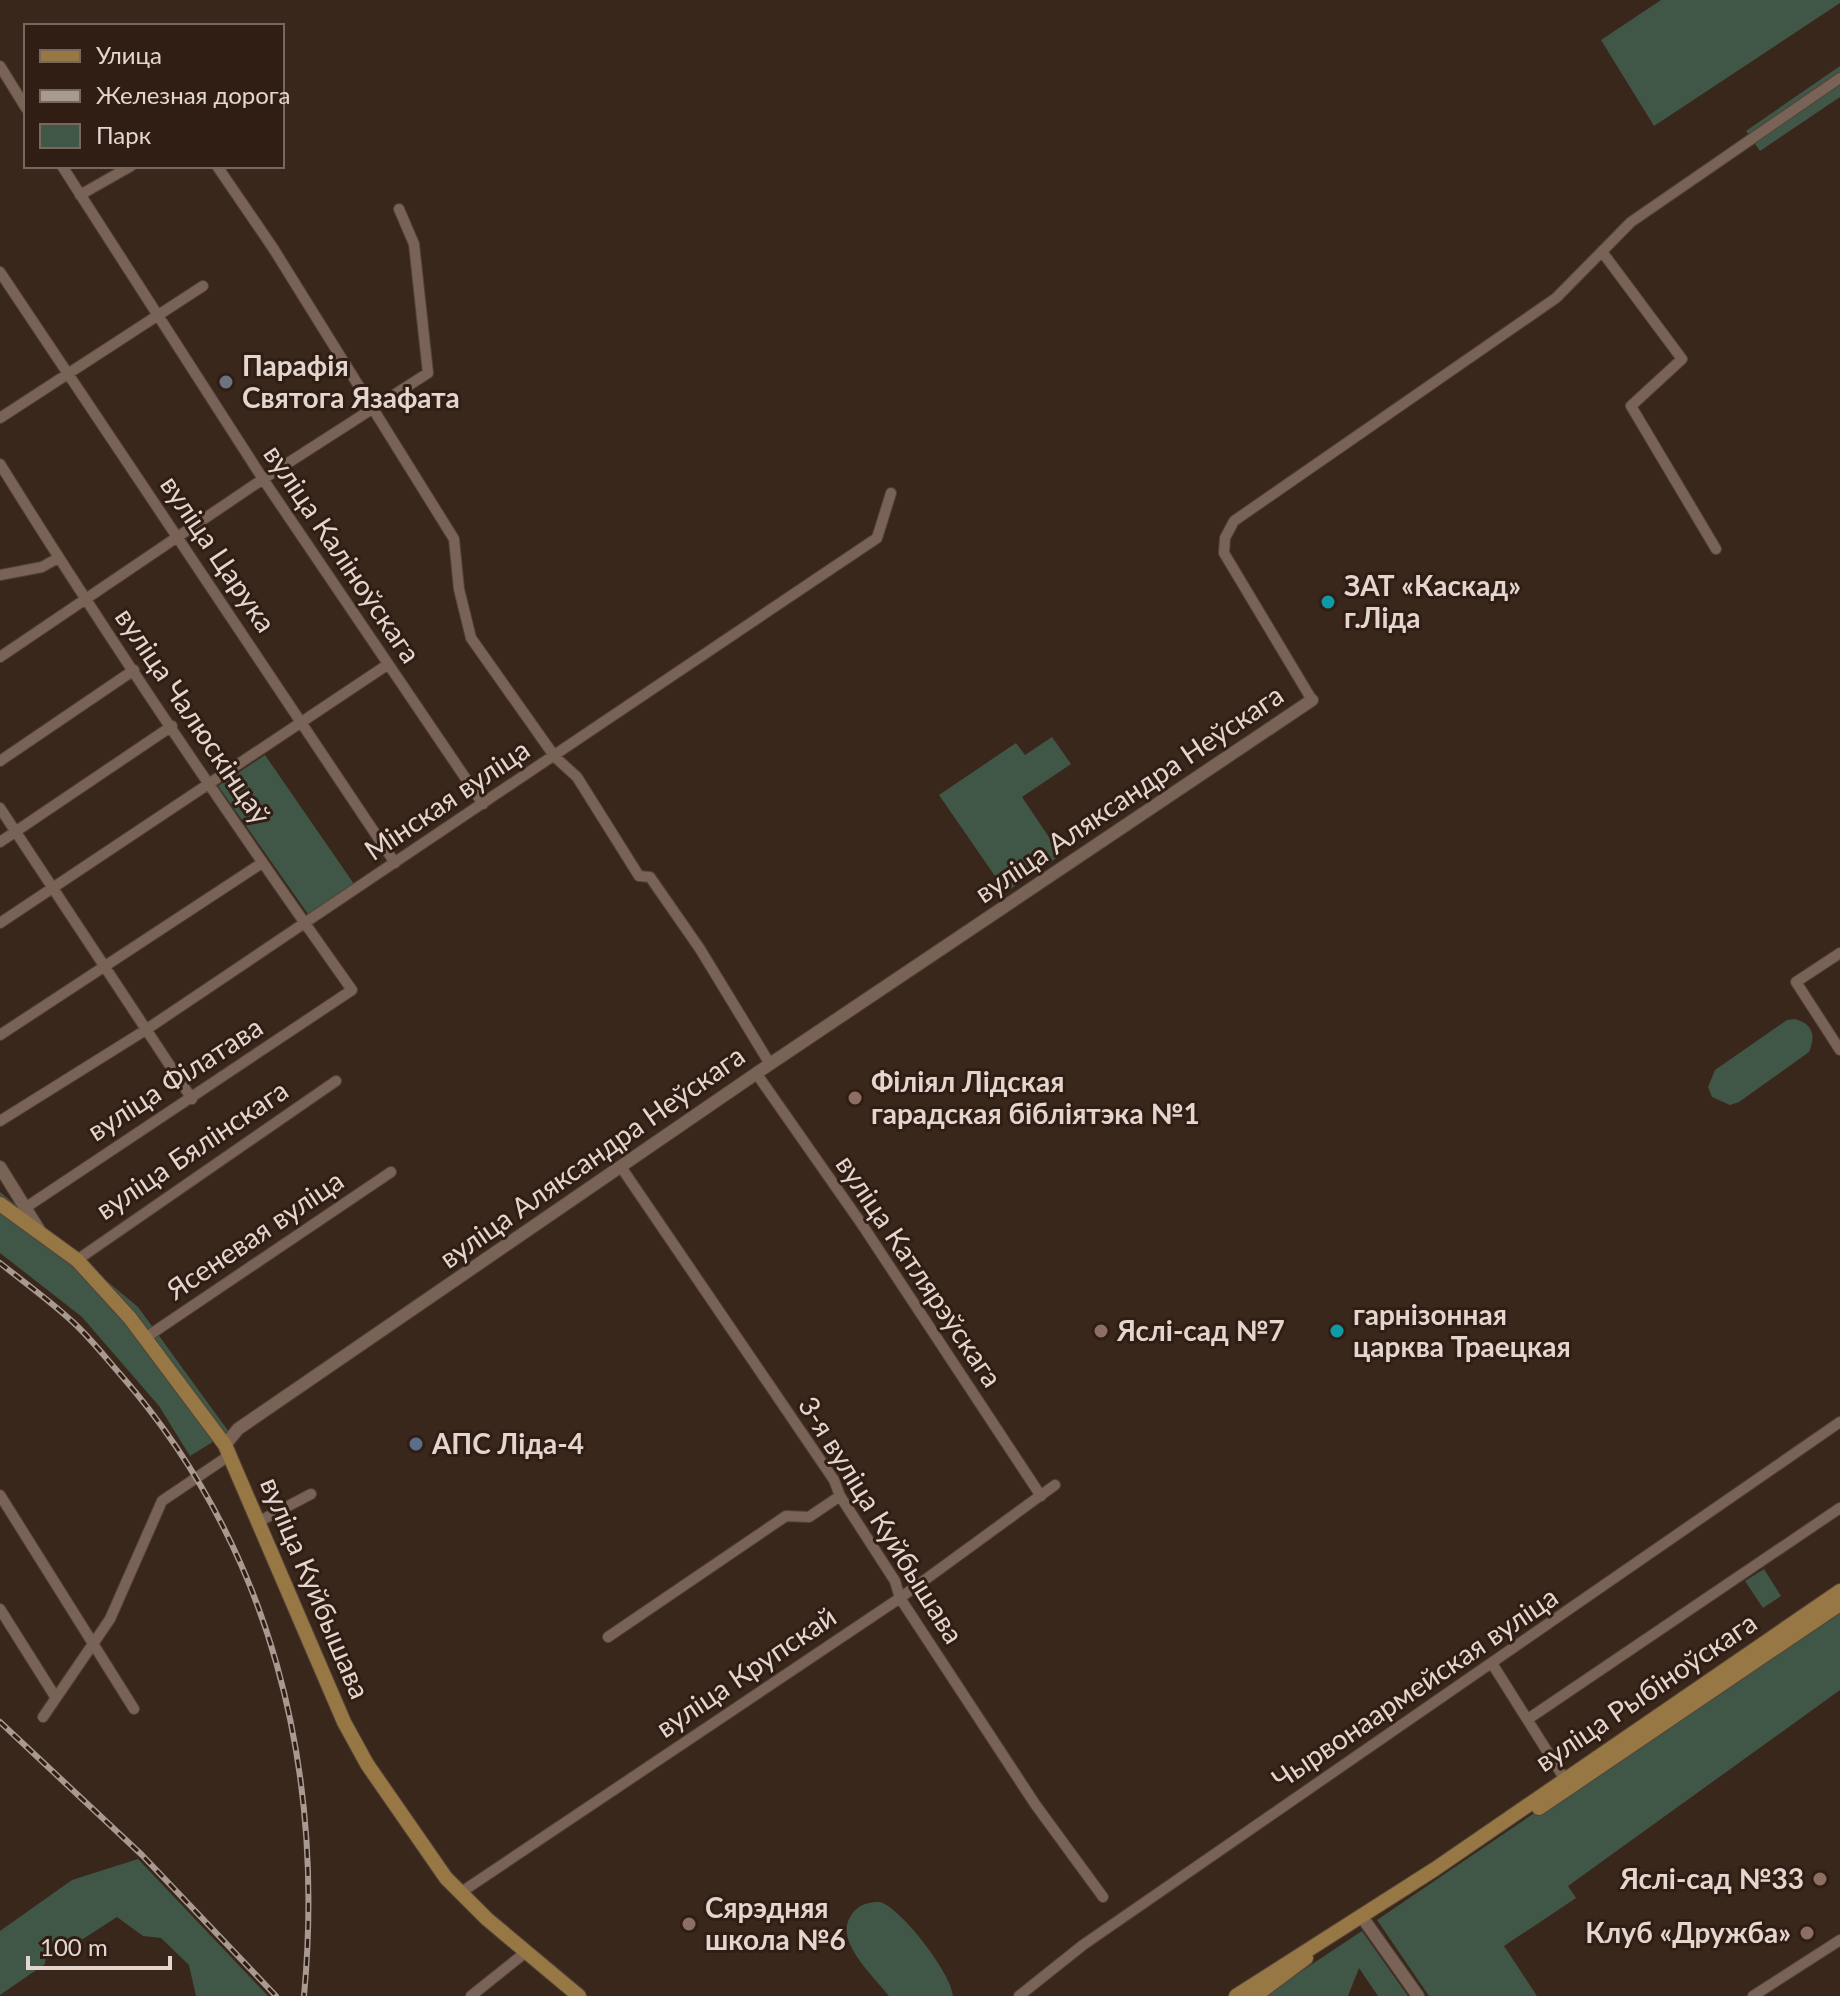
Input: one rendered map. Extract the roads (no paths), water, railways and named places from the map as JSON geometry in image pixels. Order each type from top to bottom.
[{"type":"main road","name":"вуліца Куйбышава","points":[[0,1204],[77,1260],[145,1338],[228,1450],[344,1722],[367,1764],[460,1893],[579,1996]]},
{"type":"main road","name":"вуліца Рыбіноўскага","points":[[1236,1996],[1362,1917],[1840,1591]]},
{"type":"main road","name":"вуліца Рыбіноўскага","points":[[1481,1837],[1537,1808],[1840,1604]]},
{"type":"main road","name":"вуліца Рыбіноўскага","points":[[1255,1996],[1291,1973],[1317,1947]]},
{"type":"street","points":[[0,66],[24,105]]},
{"type":"street","name":"вуліца Аляксандра Неўскага","points":[[43,1717],[110,1619],[162,1501],[228,1450],[238,1429],[756,1073],[1312,700],[1224,553],[1225,538],[1234,521],[1556,298],[1631,222],[1840,78]]},
{"type":"street","name":"вуліца Каліноўскага","points":[[63,168],[263,479],[483,804]]},
{"type":"street","points":[[80,195],[127,168]]},
{"type":"street","points":[[218,168],[454,539],[459,589],[471,638],[555,757],[577,777],[639,876],[650,877],[700,949],[770,1064]]},
{"type":"street","points":[[0,657],[263,479],[428,373],[414,244],[399,209]]},
{"type":"street","points":[[1603,253],[1682,359],[1631,406],[1716,549]]},
{"type":"street","name":"вуліца Царука","points":[[0,272],[395,863]]},
{"type":"street","points":[[0,418],[203,286]]},
{"type":"street","name":"вуліца Чалюскінцаў","points":[[0,464],[86,600],[262,863],[352,990]]},
{"type":"street","name":"Мінская вуліца","points":[[0,1121],[144,1031],[305,924],[877,538],[891,493]]},
{"type":"street","points":[[0,575],[42,567],[58,558]]},
{"type":"street","points":[[0,923],[387,665]]},
{"type":"street","points":[[0,761],[134,670]]},
{"type":"street","points":[[0,842],[172,726]]},
{"type":"street","points":[[0,808],[144,1031],[192,1099]]},
{"type":"street","points":[[0,1035],[262,863]]},
{"type":"street","points":[[1840,953],[1796,982],[1840,1050]]},
{"type":"street","name":"вуліца Філатава","points":[[25,1208],[352,990]]},
{"type":"street","name":"вуліца Катлярэўскага","points":[[756,1073],[863,1226],[1041,1496]]},
{"type":"street","name":"вуліца Бялінскага","points":[[77,1260],[336,1081]]},
{"type":"street","points":[[0,1167],[39,1230]]},
{"type":"street","name":"3-я вуліца Куйбышава","points":[[621,1167],[834,1480],[840,1496],[895,1581],[900,1598],[1035,1804],[1103,1897]]},
{"type":"street","name":"Ясеневая вуліца","points":[[145,1338],[391,1172]]},
{"type":"street","name":"Чырвонаармейская вуліца","points":[[1019,1996],[1095,1937],[1493,1665],[1840,1422]]},
{"type":"street","name":"вуліца Крупскай","points":[[460,1893],[900,1598],[1055,1485]]},
{"type":"street","points":[[258,1522],[311,1494]]},
{"type":"street","points":[[0,1495],[134,1709]]},
{"type":"street","points":[[608,1637],[786,1516],[809,1517],[840,1496]]},
{"type":"street","points":[[1528,1719],[1840,1508]]},
{"type":"street","points":[[0,1609],[56,1698]]},
{"type":"street","points":[[1493,1665],[1564,1778]]},
{"type":"street","points":[[1362,1917],[1418,1996]]},
{"type":"street","points":[[1753,1996],[1840,1940]]},
{"type":"street","points":[[471,1996],[526,1952]]},
{"type":"railway","points":[[0,1263],[81,1330],[172,1441],[216,1513],[251,1587],[277,1665],[295,1745],[305,1828],[308,1911],[304,1996]]},
{"type":"railway","points":[[0,1722],[142,1855],[276,1996]]},
{"type":"place","name":"Парафія Святога Язафата","points":[[226,382]]},
{"type":"place","name":"ЗАТ «Каскад» г.Ліда","points":[[1328,602]]},
{"type":"place","name":"Філіял Лідская гарадская бібліятэка №1","points":[[855,1098]]},
{"type":"place","name":"Яслі-сад №7","points":[[1101,1331]]},
{"type":"place","name":"гарнізонная царква Траецкая","points":[[1337,1331]]},
{"type":"place","name":"АПС Ліда-4","points":[[416,1444]]},
{"type":"place","name":"Яслі-сад №33","points":[[1820,1879]]},
{"type":"place","name":"Сярэдняя школа №6","points":[[689,1924]]},
{"type":"place","name":"Клуб «Дружба»","points":[[1807,1933]]}]
